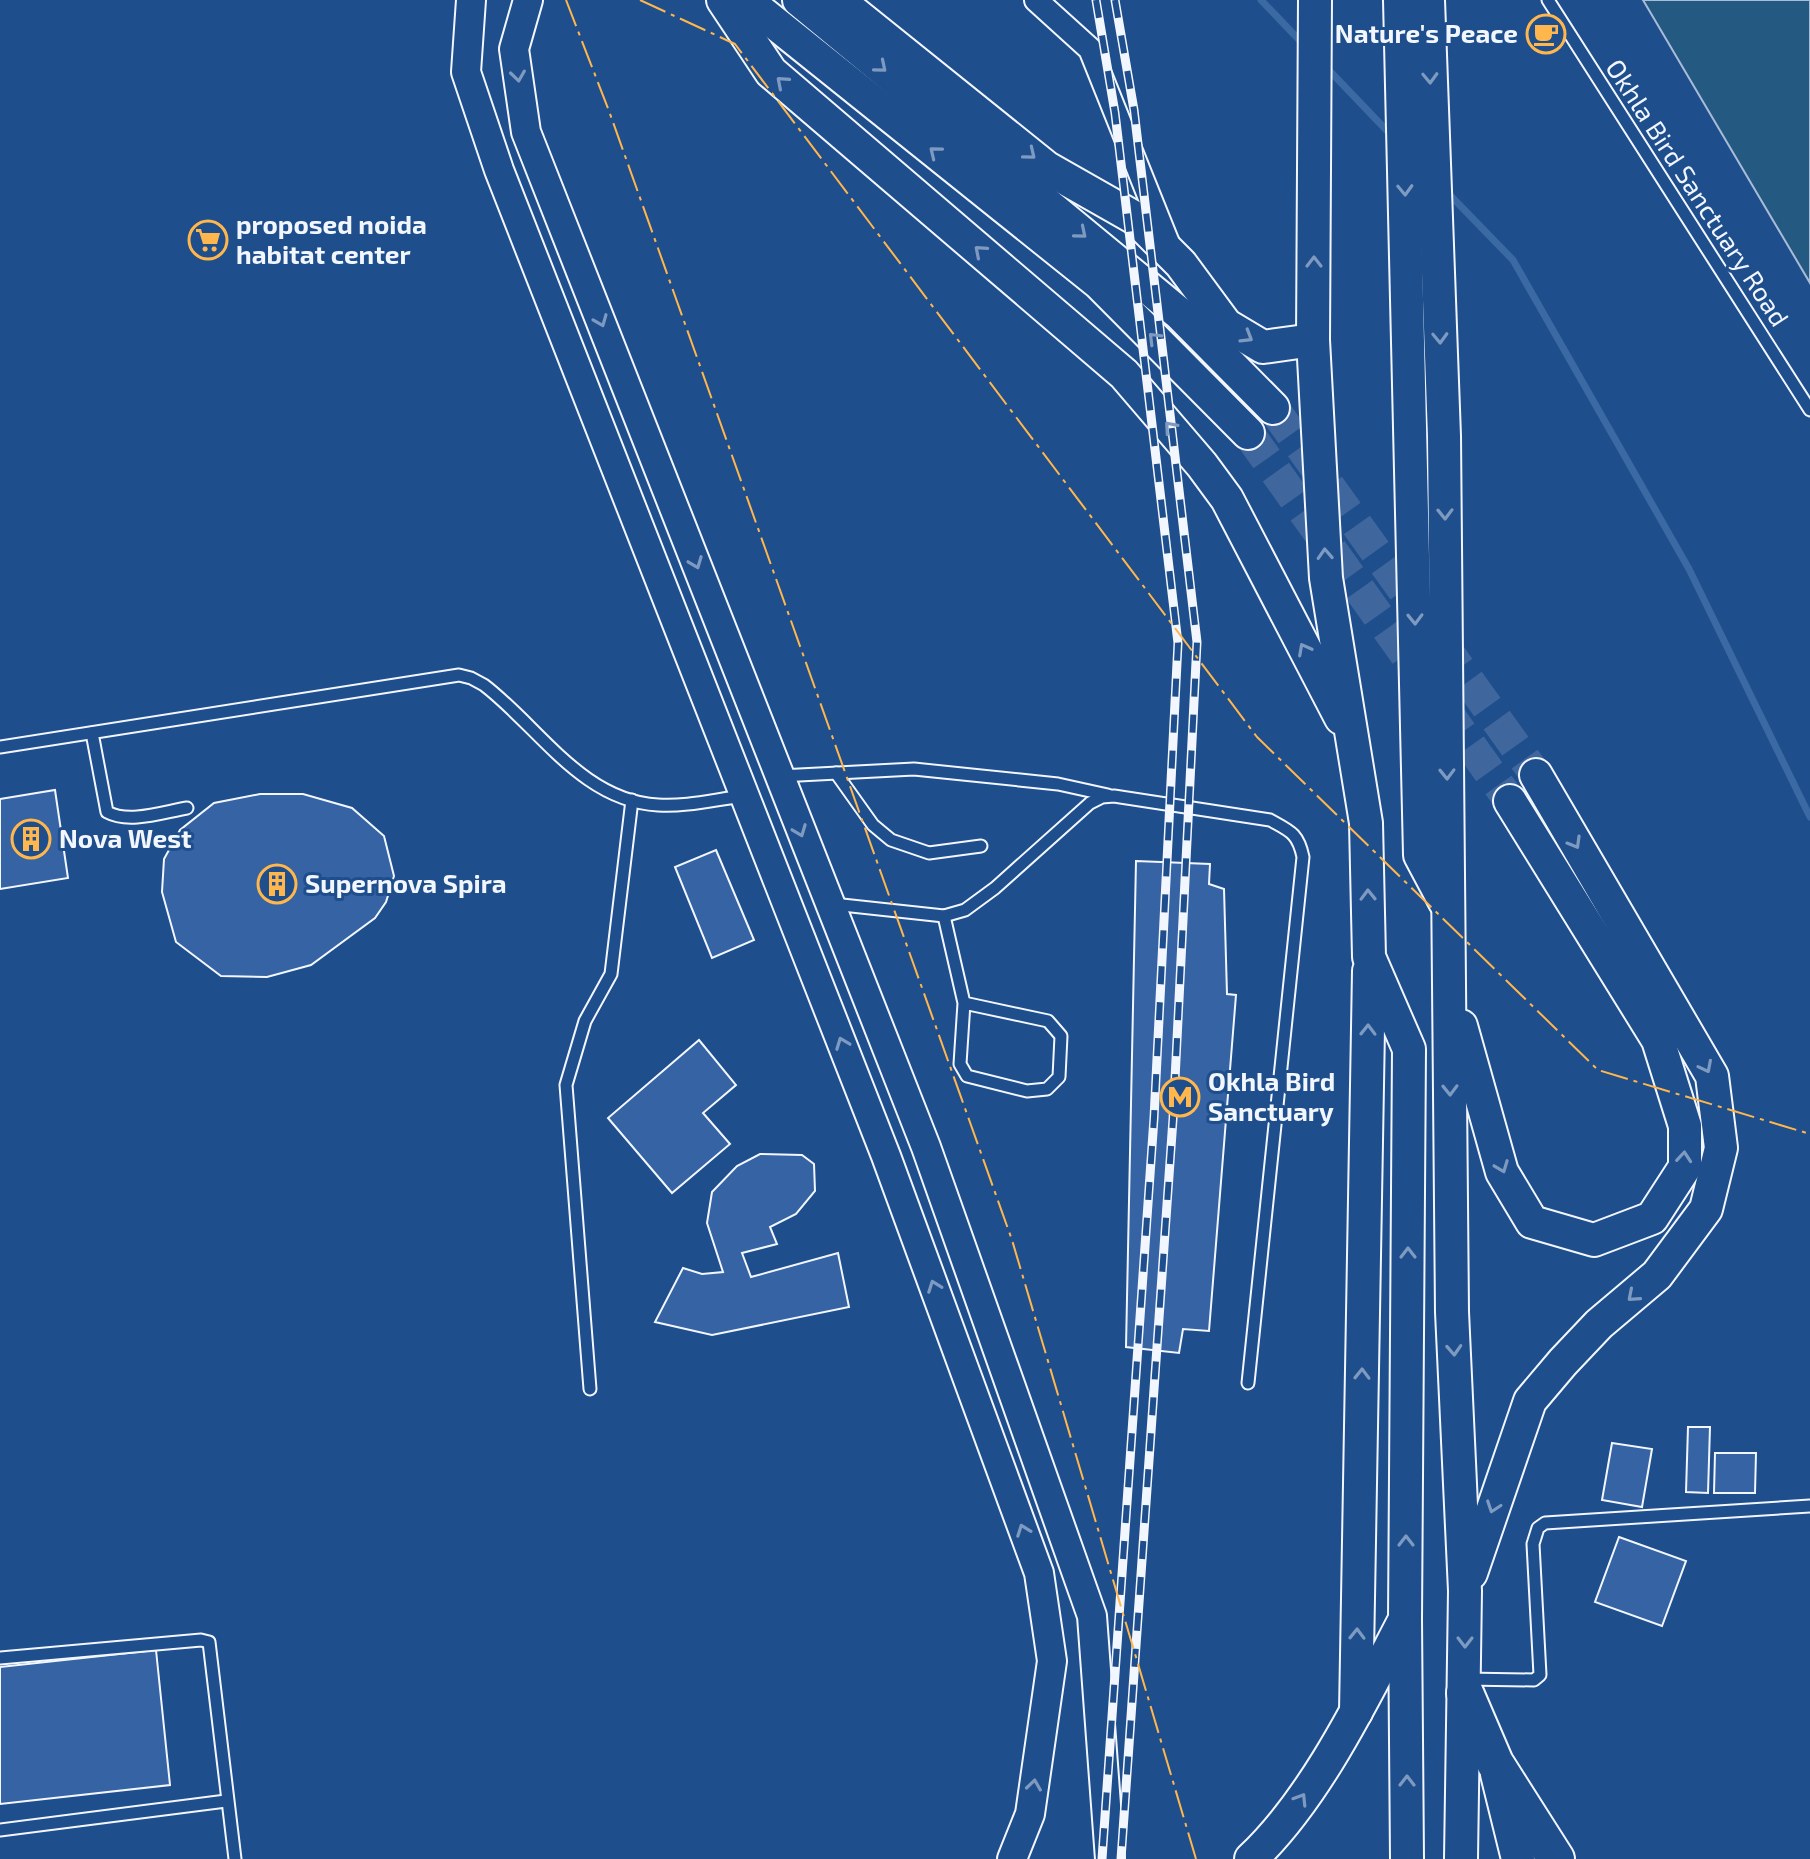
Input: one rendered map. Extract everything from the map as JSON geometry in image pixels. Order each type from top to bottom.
[{"type":"highway","points":[[1465,1686],[1495,1763],[1556,1859]]},
{"type":"main road","points":[[723,0],[771,72],[1124,374],[1202,465],[1227,499],[1354,742]]},
{"type":"main road","points":[[746,0],[1099,283],[1248,433]]},
{"type":"main road","points":[[799,0],[1180,314],[1273,408]]},
{"type":"main road","points":[[838,0],[1047,168],[1135,218],[1174,256],[1226,325],[1263,347],[1313,340]]},
{"type":"main road","points":[[1315,0],[1313,340],[1326,578],[1366,823],[1369,957],[1356,1712]]},
{"type":"main road","points":[[1400,0],[1420,855],[1448,908]]},
{"type":"main road","points":[[1428,0],[1444,436],[1452,1312],[1465,1591],[1461,1859]]},
{"type":"main road","points":[[1465,1591],[1530,1401],[1599,1324],[1657,1275],[1706,1209],[1721,1148],[1712,1076],[1536,775]]},
{"type":"main road","points":[[1449,984],[1502,1172],[1532,1222],[1594,1240],[1652,1218],[1685,1167],[1685,1126],[1658,1040],[1510,801]]},
{"type":"main road","points":[[1369,957],[1409,1049],[1405,1619],[1407,1859]]},
{"type":"main road","points":[[1251,1859],[1294,1811],[1356,1712],[1405,1619]]},
{"type":"main road","points":[[1495,1763],[1518,1859]]},
{"type":"street","points":[[471,0],[466,72],[499,170],[886,1156],[1039,1573],[1052,1661],[1030,1814],[1012,1859]]},
{"type":"street","points":[[528,0],[514,49],[526,132],[926,1147],[1092,1616],[1110,1859]]},
{"type":"street","points":[[1036,0],[1090,49],[1174,256]]},
{"type":"lane","name":"Okhla Bird Sanctuary Road","points":[[1548,0],[1810,410]]},
{"type":"lane","points":[[0,747],[459,675],[471,678],[499,696],[600,788],[632,800],[662,805],[745,795]]},
{"type":"lane","points":[[92,733],[107,812],[129,817],[187,808]]},
{"type":"lane","points":[[779,776],[914,769],[1058,784],[1114,796],[1270,820],[1299,840],[1303,857],[1248,1383]]},
{"type":"lane","points":[[836,773],[873,825],[891,840],[929,853],[981,846]]},
{"type":"lane","points":[[828,904],[944,916],[965,910],[1090,803],[1114,796]]},
{"type":"lane","points":[[590,1389],[566,1085],[585,1021],[611,974],[632,800]]},
{"type":"lane","points":[[944,916],[964,1003],[960,1064],[967,1076],[1027,1091],[1047,1089],[1059,1077],[1061,1036],[1048,1021],[964,1003]]},
{"type":"lane","points":[[1465,1686],[1534,1680],[1540,1675],[1533,1544],[1538,1528],[1545,1523],[1810,1506]]},
{"type":"lane","points":[[0,1658],[201,1640],[209,1642],[235,1859]]},
{"type":"lane","points":[[0,1830],[226,1801]]},
{"type":"shaded area","points":[[1643,0],[1810,0],[1810,283]]},
{"type":"building","name":"Nova West","points":[[55,790],[68,878],[0,889],[0,799]]},
{"type":"building","name":"Supernova Spira","points":[[260,794],[303,794],[352,808],[384,836],[394,876],[386,902],[375,918],[311,965],[267,977],[221,976],[176,942],[162,892],[164,859],[180,830],[214,803]]},
{"type":"building","points":[[716,850],[754,940],[712,958],[675,867]]},
{"type":"building","name":"Okhla Bird Sanctuary","points":[[1136,861],[1210,864],[1209,884],[1224,889],[1227,994],[1236,995],[1209,1331],[1183,1329],[1179,1353],[1126,1347]]},
{"type":"building","points":[[699,1040],[736,1085],[703,1113],[730,1144],[672,1193],[608,1118]]},
{"type":"building","points":[[760,1154],[802,1155],[814,1164],[815,1191],[796,1214],[770,1227],[777,1244],[742,1253],[751,1277],[838,1253],[849,1307],[712,1335],[655,1322],[683,1268],[702,1274],[723,1272],[707,1223],[712,1192],[737,1166]]},
{"type":"building","points":[[1688,1427],[1710,1427],[1708,1493],[1686,1492]]},
{"type":"building","points":[[1612,1443],[1652,1449],[1642,1507],[1602,1500]]},
{"type":"building","points":[[1715,1453],[1756,1453],[1755,1493],[1714,1493]]},
{"type":"building","points":[[1619,1537],[1686,1561],[1662,1626],[1595,1602]]},
{"type":"building","points":[[156,1650],[170,1785],[0,1804],[0,1667]]},
{"type":"waterway","points":[[1261,0],[1305,46]]},
{"type":"waterway","points":[[1325,66],[1391,135]]},
{"type":"waterway","points":[[1445,190],[1513,260],[1689,569],[1810,817]]},
{"type":"tunnel","points":[[1273,408],[1536,775]]},
{"type":"tunnel","points":[[1248,433],[1510,801]]},
{"type":"railway","points":[[1096,0],[1115,113],[1178,643],[1154,1118],[1102,1859]]},
{"type":"railway","points":[[1115,0],[1134,110],[1197,642],[1173,1119],[1121,1859]]},
{"type":"power","points":[[566,0],[609,111],[1012,1240],[1196,1859]]},
{"type":"power","points":[[640,0],[735,44],[1257,737],[1598,1070],[1810,1134]]},
{"type":"place","name":"Nature's Peace","points":[[1546,34]]},
{"type":"place","name":"proposed noida habitat center","points":[[208,240]]},
{"type":"place","name":"Nova West","points":[[31,839]]},
{"type":"place","name":"Supernova Spira","points":[[277,884]]},
{"type":"place","name":"Okhla Bird Sanctuary","points":[[1180,1097]]}]
